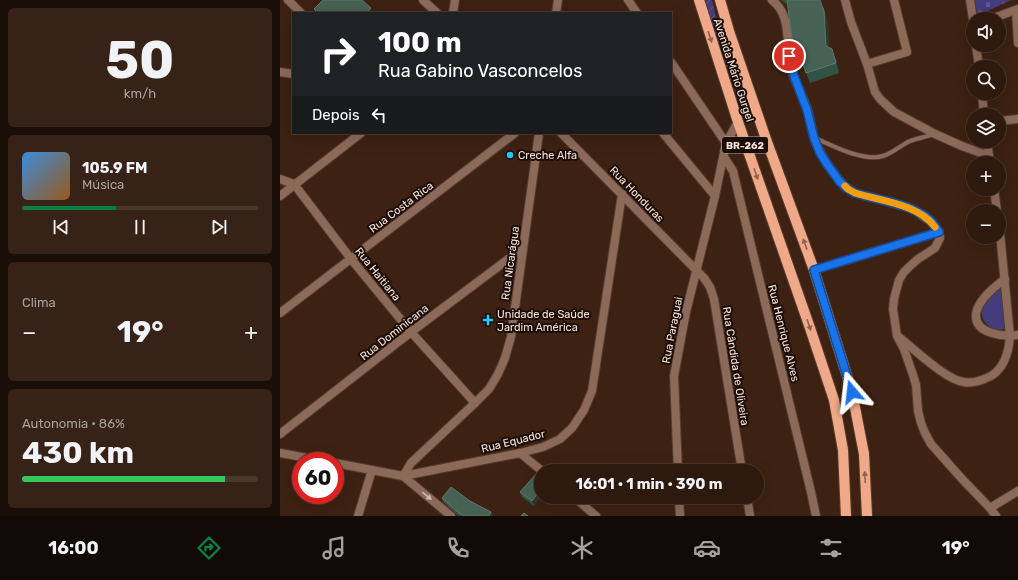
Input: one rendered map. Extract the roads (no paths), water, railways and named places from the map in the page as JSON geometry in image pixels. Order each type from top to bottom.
[{"type":"main road","name":"Avenida Mário Gurgel","points":[[698,0],[738,122],[834,400],[843,450],[846,516]]},
{"type":"main road","name":"Avenida Mário Gurgel","points":[[720,0],[758,117],[814,270],[852,392],[864,454],[867,515]]},
{"type":"street","points":[[288,0],[300,12]]},
{"type":"street","points":[[423,0],[436,12]]},
{"type":"street","points":[[453,12],[455,0]]},
{"type":"street","points":[[628,0],[636,12]]},
{"type":"street","points":[[772,0],[783,12],[787,28],[791,68],[807,110],[814,138],[820,153],[827,164],[840,182],[848,189],[855,193],[916,211],[931,222],[939,232],[940,238],[935,248],[910,266],[899,280],[893,304],[897,336],[904,349],[913,375],[916,385],[918,411],[921,423],[930,444],[996,516]]},
{"type":"street","points":[[845,0],[875,92],[886,106],[904,118],[982,156]]},
{"type":"street","points":[[867,64],[907,52],[894,0]]},
{"type":"street","points":[[970,0],[972,12]]},
{"type":"street","points":[[1006,14],[1017,10],[1018,43]]},
{"type":"street","points":[[672,63],[726,143],[738,122]]},
{"type":"street","points":[[280,72],[292,74]]},
{"type":"street","points":[[1006,120],[1018,119]]},
{"type":"street","points":[[280,196],[360,134]]},
{"type":"street","name":"Rua Costa Rica","points":[[280,313],[514,134]]},
{"type":"street","name":"Rua Nicarágua","points":[[403,476],[411,463],[489,389],[506,358],[511,337],[538,134]]},
{"type":"street","name":"Rua Honduras","points":[[562,134],[696,270]]},
{"type":"street","points":[[664,134],[715,196]]},
{"type":"street","name":"Rua Paraguai","points":[[678,464],[674,376],[686,312],[715,196],[726,143]]},
{"type":"street","name":"Rua Henrique Alves","points":[[724,157],[733,171],[816,516]]},
{"type":"street","points":[[280,179],[294,184]]},
{"type":"street","name":"Rua Haitiana","points":[[294,184],[350,259],[411,332],[475,403]]},
{"type":"street","name":"Rua Equador","points":[[344,465],[403,476],[520,453],[543,447],[560,439],[572,428],[584,410],[592,391],[622,194]]},
{"type":"street","points":[[814,270],[939,232]]},
{"type":"street","points":[[897,336],[946,374],[960,381],[966,383],[982,380],[997,371],[1002,365],[1014,336],[1001,244]]},
{"type":"street","name":"Rua Dominicana","points":[[280,434],[411,332],[523,248]]},
{"type":"street","name":"Rua Cândida de Oliveira","points":[[696,270],[710,287],[714,298],[741,464]]},
{"type":"street","points":[[1005,279],[984,298],[976,315],[977,322],[984,329],[995,334],[1014,336]]},
{"type":"street","points":[[280,453],[292,455]]},
{"type":"street","points":[[520,453],[534,464]]},
{"type":"street","points":[[358,516],[372,470]]},
{"type":"street","points":[[403,476],[451,516]]},
{"type":"street","points":[[990,508],[1018,491]]},
{"type":"street","points":[[582,504],[596,516]]},
{"type":"street","points":[[679,504],[680,516]]},
{"type":"street","points":[[748,504],[750,516]]},
{"type":"lane","points":[[814,138],[853,153],[874,157],[882,156],[896,150],[910,141],[935,134]]},
{"type":"place","name":"Creche Alfa","points":[[510,155]]},
{"type":"place","name":"Unidade de Saúde Jardim América","points":[[488,320]]}]
